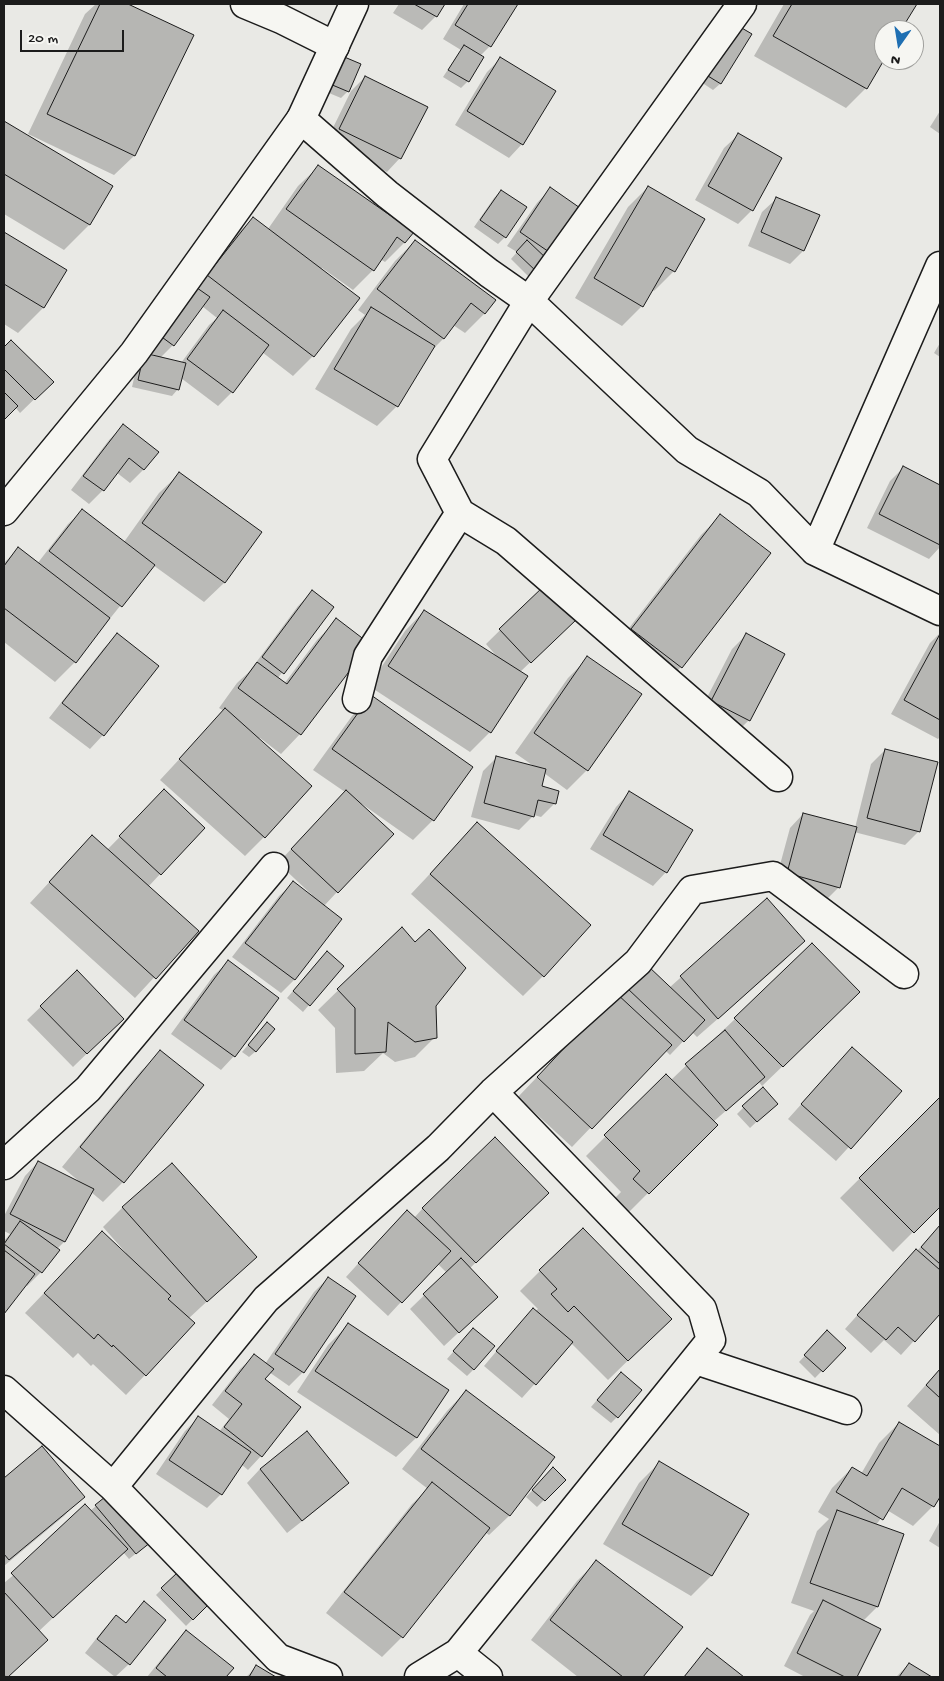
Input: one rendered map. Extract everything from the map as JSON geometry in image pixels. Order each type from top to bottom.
[{"type":"street","points":[[245,4],[281,19],[335,46]]},
{"type":"street","points":[[4,511],[134,353],[301,119],[354,4]]},
{"type":"street","points":[[742,4],[529,301],[432,459],[460,513],[506,541],[778,777]]},
{"type":"street","points":[[301,119],[387,194],[489,273],[529,301],[688,450],[759,493],[815,550],[940,611]]},
{"type":"street","points":[[815,550],[940,266]]},
{"type":"street","points":[[357,698],[368,656],[460,513]]},
{"type":"street","points":[[4,1165],[88,1089],[274,867]]},
{"type":"street","points":[[113,1486],[266,1299],[438,1148],[494,1092],[638,962],[692,890],[773,876],[904,974]]},
{"type":"street","points":[[419,1677],[458,1653],[711,1340],[702,1309],[494,1092]]},
{"type":"street","points":[[696,1360],[847,1410]]},
{"type":"street","points":[[4,1390],[113,1486],[278,1658],[328,1677]]},
{"type":"street","points":[[458,1653],[488,1677]]},
{"type":"building","points":[[100,4],[128,4],[194,35],[135,156],[47,114]]},
{"type":"building","points":[[414,4],[445,4],[437,17]]},
{"type":"building","points":[[468,4],[518,4],[491,47],[455,25]]},
{"type":"building","points":[[792,4],[917,4],[907,20],[874,20],[874,70],[878,70],[867,89],[773,36]]},
{"type":"building","points":[[735,24],[752,34],[721,84],[703,73]]},
{"type":"building","points":[[464,45],[484,57],[469,82],[448,70]]},
{"type":"building","points":[[342,56],[361,64],[349,92],[330,84]]},
{"type":"building","points":[[500,57],[556,91],[523,145],[467,111]]},
{"type":"building","points":[[365,76],[428,107],[401,159],[339,129]]},
{"type":"building","points":[[4,121],[113,186],[90,225],[4,174]]},
{"type":"building","points":[[738,133],[782,158],[753,211],[708,186]]},
{"type":"building","points":[[318,165],[414,232],[405,243],[397,237],[374,271],[286,209]]},
{"type":"building","points":[[648,186],[705,219],[675,272],[666,267],[643,307],[594,278]]},
{"type":"building","points":[[550,187],[583,210],[552,254],[520,232]]},
{"type":"building","points":[[501,190],[527,207],[506,238],[480,220]]},
{"type":"building","points":[[776,197],[820,215],[804,251],[761,232]]},
{"type":"building","points":[[253,217],[360,298],[314,357],[207,275]]},
{"type":"building","points":[[4,232],[67,270],[44,308],[4,284]]},
{"type":"building","points":[[415,240],[496,300],[485,314],[471,303],[444,339],[377,289]]},
{"type":"building","points":[[527,240],[549,261],[538,273],[516,252]]},
{"type":"building","points":[[190,283],[210,297],[174,346],[155,332]]},
{"type":"building","points":[[371,307],[435,346],[398,407],[334,369]]},
{"type":"building","points":[[223,310],[269,345],[233,393],[187,359]]},
{"type":"building","points":[[11,340],[54,382],[35,400],[4,369],[4,347]]},
{"type":"building","points":[[144,353],[186,363],[179,390],[138,380]]},
{"type":"building","points":[[4,392],[18,406],[4,420]]},
{"type":"building","points":[[123,424],[159,452],[144,470],[129,458],[104,491],[83,476]]},
{"type":"building","points":[[903,466],[940,485],[940,545],[879,514]]},
{"type":"building","points":[[179,472],[262,532],[225,583],[142,523]]},
{"type":"building","points":[[82,509],[155,565],[122,607],[49,551]]},
{"type":"building","points":[[720,514],[771,553],[682,668],[631,629]]},
{"type":"building","points":[[18,547],[110,618],[76,663],[4,608],[4,566]]},
{"type":"building","points":[[544,586],[577,619],[531,663],[499,629]]},
{"type":"building","points":[[312,590],[334,607],[284,674],[262,657]]},
{"type":"building","points":[[424,610],[528,676],[491,733],[388,666]]},
{"type":"building","points":[[336,618],[370,644],[301,735],[238,688],[257,662],[287,684]]},
{"type":"building","points":[[117,633],[159,666],[104,736],[62,703]]},
{"type":"building","points":[[746,633],[785,654],[750,721],[711,701]]},
{"type":"building","points":[[940,634],[940,720],[904,700]]},
{"type":"building","points":[[587,656],[642,694],[588,771],[534,733]]},
{"type":"building","points":[[371,695],[473,767],[434,821],[332,749]]},
{"type":"building","points":[[225,708],[312,786],[265,838],[179,759]]},
{"type":"building","points":[[885,749],[938,762],[920,832],[867,818]]},
{"type":"building","points":[[496,756],[546,769],[542,786],[559,791],[556,804],[538,800],[534,817],[484,803]]},
{"type":"building","points":[[164,789],[205,828],[161,875],[119,836]]},
{"type":"building","points":[[346,790],[394,834],[338,893],[291,849]]},
{"type":"building","points":[[629,791],[693,830],[667,873],[603,835]]},
{"type":"building","points":[[803,813],[857,827],[840,888],[787,873]]},
{"type":"building","points":[[477,822],[591,925],[544,977],[430,874]]},
{"type":"building","points":[[92,835],[199,931],[156,979],[49,882]]},
{"type":"building","points":[[293,881],[342,919],[295,980],[245,943]]},
{"type":"building","points":[[767,898],[805,941],[718,1019],[680,976]]},
{"type":"building","points":[[402,927],[415,942],[429,929],[466,968],[436,1006],[437,1038],[415,1042],[388,1022],[386,1052],[355,1054],[355,1008],[337,989]]},
{"type":"building","points":[[812,943],[860,992],[783,1067],[734,1018]]},
{"type":"building","points":[[327,951],[344,966],[310,1006],[293,991]]},
{"type":"building","points":[[228,960],[279,998],[235,1057],[184,1020]]},
{"type":"building","points":[[648,966],[705,1020],[684,1042],[627,988]]},
{"type":"building","points":[[77,970],[124,1019],[87,1054],[40,1006]]},
{"type":"building","points":[[616,993],[672,1045],[592,1129],[537,1077]]},
{"type":"building","points":[[267,1022],[275,1029],[256,1052],[248,1045]]},
{"type":"building","points":[[725,1030],[765,1077],[726,1111],[685,1064]]},
{"type":"building","points":[[852,1047],[902,1091],[851,1149],[801,1104]]},
{"type":"building","points":[[160,1050],[204,1085],[124,1183],[80,1147]]},
{"type":"building","points":[[666,1074],[718,1125],[649,1194],[633,1179],[640,1171],[604,1135]]},
{"type":"building","points":[[763,1087],[778,1104],[757,1122],[742,1106]]},
{"type":"building","points":[[940,1097],[940,1207],[914,1233],[859,1178]]},
{"type":"building","points":[[495,1137],[549,1193],[476,1263],[422,1208]]},
{"type":"building","points":[[38,1161],[94,1189],[65,1242],[10,1214]]},
{"type":"building","points":[[172,1163],[257,1257],[207,1302],[122,1207]]},
{"type":"building","points":[[407,1210],[451,1251],[402,1303],[358,1263]]},
{"type":"building","points":[[20,1221],[60,1250],[42,1273],[4,1244]]},
{"type":"building","points":[[940,1225],[940,1264],[921,1247]]},
{"type":"building","points":[[583,1228],[672,1319],[628,1361],[574,1306],[568,1312],[551,1294],[557,1289],[539,1270]]},
{"type":"building","points":[[102,1231],[171,1296],[168,1299],[195,1323],[146,1376],[113,1345],[112,1347],[98,1334],[94,1339],[44,1293]]},
{"type":"building","points":[[916,1249],[940,1270],[940,1314],[915,1342],[898,1327],[886,1340],[857,1315]]},
{"type":"building","points":[[4,1250],[35,1274],[4,1314]]},
{"type":"building","points":[[461,1258],[498,1297],[459,1333],[423,1294]]},
{"type":"building","points":[[328,1277],[356,1296],[304,1373],[275,1354]]},
{"type":"building","points":[[533,1308],[573,1342],[536,1385],[496,1351]]},
{"type":"building","points":[[348,1323],[449,1390],[417,1438],[315,1371]]},
{"type":"building","points":[[473,1328],[495,1346],[474,1370],[453,1351]]},
{"type":"building","points":[[827,1330],[846,1348],[823,1372],[804,1355]]},
{"type":"building","points":[[254,1354],[274,1369],[265,1379],[301,1407],[262,1457],[224,1427],[242,1404],[225,1391]]},
{"type":"building","points":[[940,1369],[940,1398],[926,1385]]},
{"type":"building","points":[[621,1372],[642,1390],[618,1418],[597,1400]]},
{"type":"building","points":[[466,1390],[555,1457],[510,1516],[421,1449]]},
{"type":"building","points":[[198,1416],[251,1452],[222,1495],[169,1460]]},
{"type":"building","points":[[899,1422],[940,1446],[940,1497],[934,1507],[902,1488],[883,1520],[836,1492],[852,1467],[867,1476]]},
{"type":"building","points":[[307,1431],[349,1483],[302,1521],[260,1469]]},
{"type":"building","points":[[42,1446],[85,1497],[9,1560],[4,1554],[4,1478]]},
{"type":"building","points":[[659,1461],[749,1514],[712,1576],[622,1524]]},
{"type":"building","points":[[553,1467],[566,1480],[545,1501],[532,1490]]},
{"type":"building","points":[[432,1482],[490,1528],[403,1638],[344,1592]]},
{"type":"building","points":[[110,1493],[151,1542],[136,1554],[95,1505]]},
{"type":"building","points":[[85,1504],[128,1549],[53,1618],[11,1573]]},
{"type":"building","points":[[837,1510],[904,1534],[878,1607],[810,1583]]},
{"type":"building","points":[[596,1560],[683,1627],[643,1677],[623,1677],[550,1620]]},
{"type":"building","points":[[177,1573],[213,1600],[193,1620],[161,1588]]},
{"type":"building","points":[[4,1592],[48,1640],[8,1677],[4,1676]]},
{"type":"building","points":[[823,1600],[881,1629],[857,1677],[845,1677],[797,1653]]},
{"type":"building","points":[[144,1601],[166,1620],[130,1665],[97,1639],[116,1615],[126,1623]]},
{"type":"building","points":[[186,1630],[234,1668],[226,1677],[167,1677],[156,1668]]},
{"type":"building","points":[[707,1648],[744,1677],[684,1677]]},
{"type":"building","points":[[909,1663],[932,1677],[899,1677]]},
{"type":"building","points":[[256,1665],[276,1677],[249,1677]]}]
